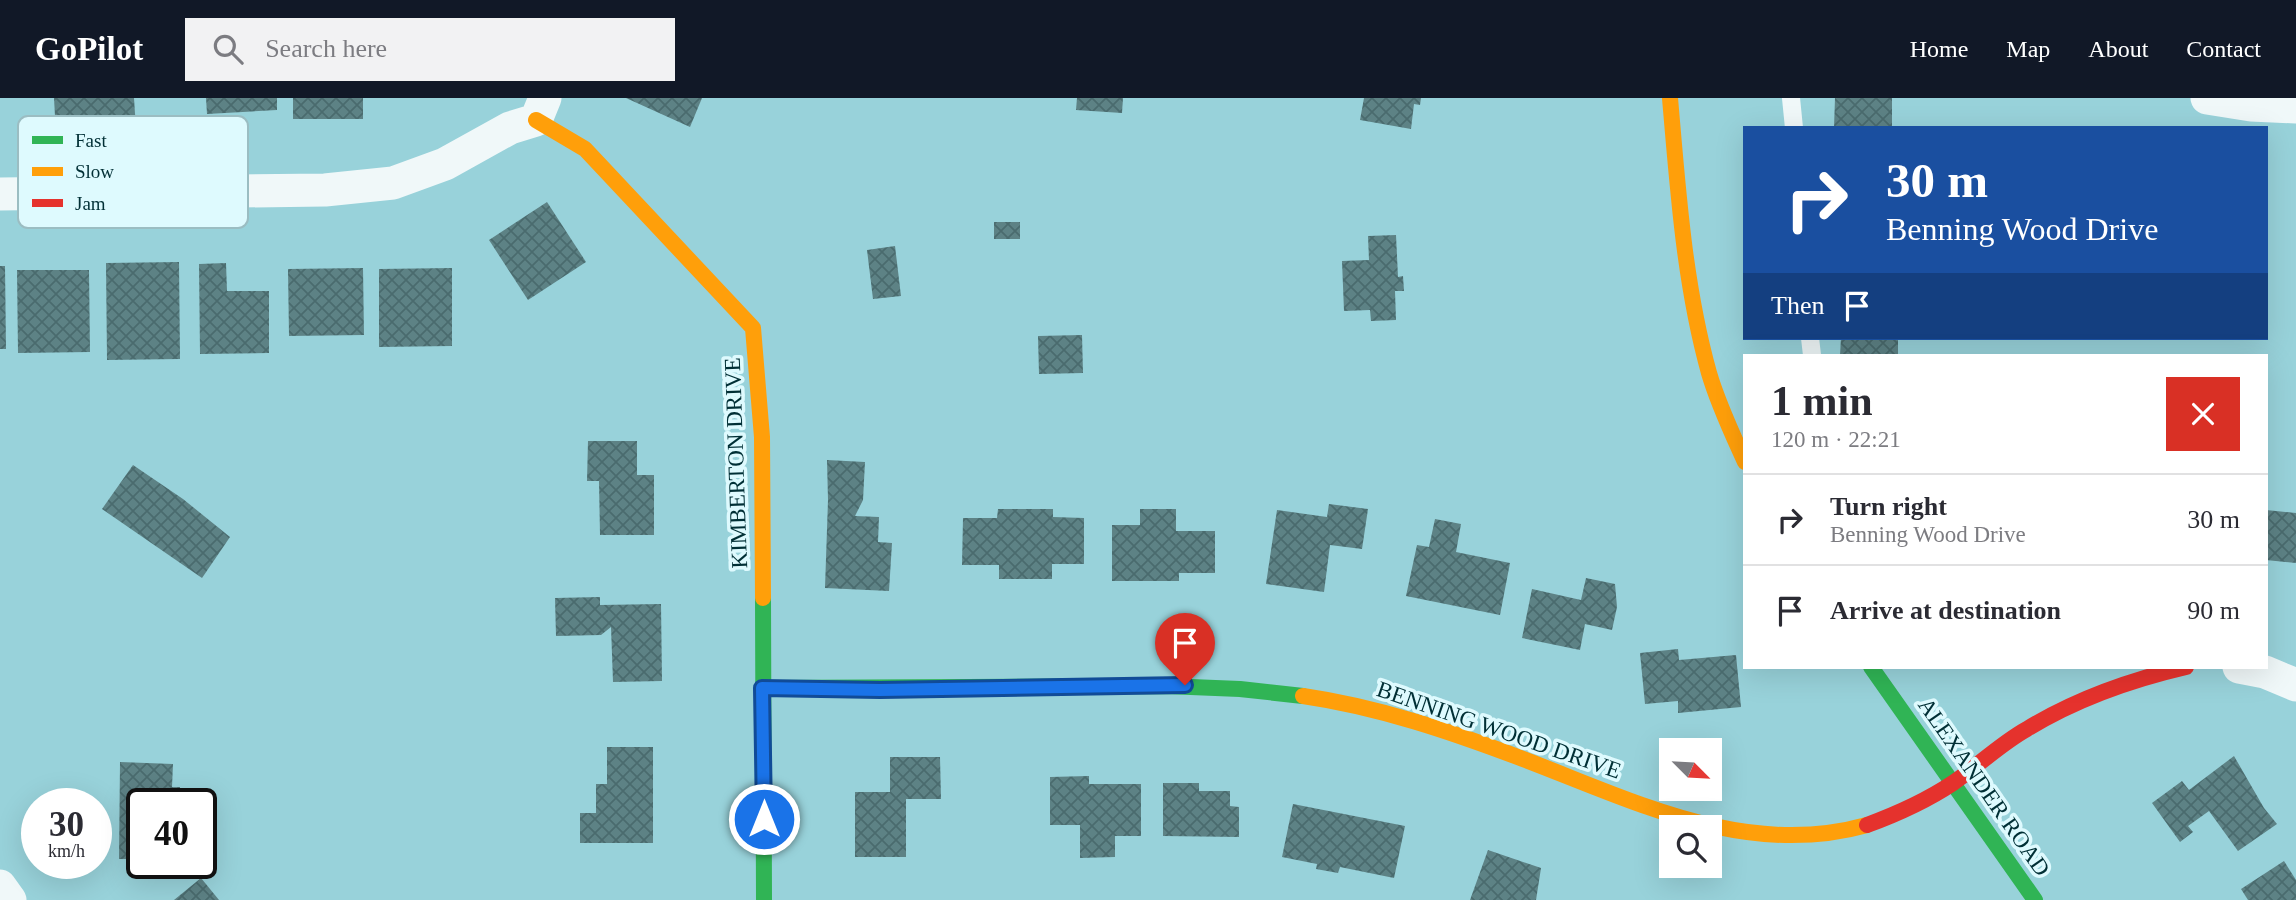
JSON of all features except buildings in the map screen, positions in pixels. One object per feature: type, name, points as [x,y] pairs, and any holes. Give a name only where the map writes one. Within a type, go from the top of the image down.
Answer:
[{"type":"street","points":[[1670,98],[1681,223],[1693,308],[1710,379],[1743,457]]},
{"type":"street","points":[[2207,98],[2251,105],[2296,107]]},
{"type":"street","points":[[248,191],[325,190],[393,183],[445,164],[541,109]]},
{"type":"street","name":"KIMBERTON DRIVE","points":[[541,109],[585,149],[753,328],[762,437],[764,900]]},
{"type":"street","points":[[0,194],[18,194]]},
{"type":"street","name":"ALEXANDER ROAD","points":[[1872,669],[2035,900]]},
{"type":"street","name":"BENNING WOOD DRIVE","points":[[762,688],[880,690],[1185,685],[1279,692],[1352,705],[1440,729],[1712,828],[1761,836],[1811,836],[1865,825],[1911,808],[1953,782],[2024,730],[2085,698],[2150,674],[2176,669]]},
{"type":"street","points":[[2249,669],[2265,672],[2296,685]]},
{"type":"street","points":[[0,886],[10,900]]},
{"type":"lane","points":[[1791,98],[1794,126]]},
{"type":"traffic: fast","points":[[763,598],[764,900]]},
{"type":"traffic: fast","points":[[1872,669],[2035,900]]},
{"type":"traffic: fast","points":[[762,688],[1166,686],[1240,689],[1303,696]]},
{"type":"traffic: slow","points":[[1670,98],[1683,236],[1693,305],[1709,373],[1743,458]]},
{"type":"traffic: slow","points":[[536,120],[585,149],[753,328],[762,437],[763,598]]},
{"type":"traffic: slow","points":[[1303,696],[1359,707],[1442,730],[1649,807],[1734,830],[1778,835],[1822,834],[1867,825]]},
{"type":"traffic: jam","points":[[1867,825],[1943,790],[2017,735],[2065,708],[2124,684],[2178,669]]},
{"type":"route","points":[[764,819],[762,688],[880,690],[1185,685]]}]
